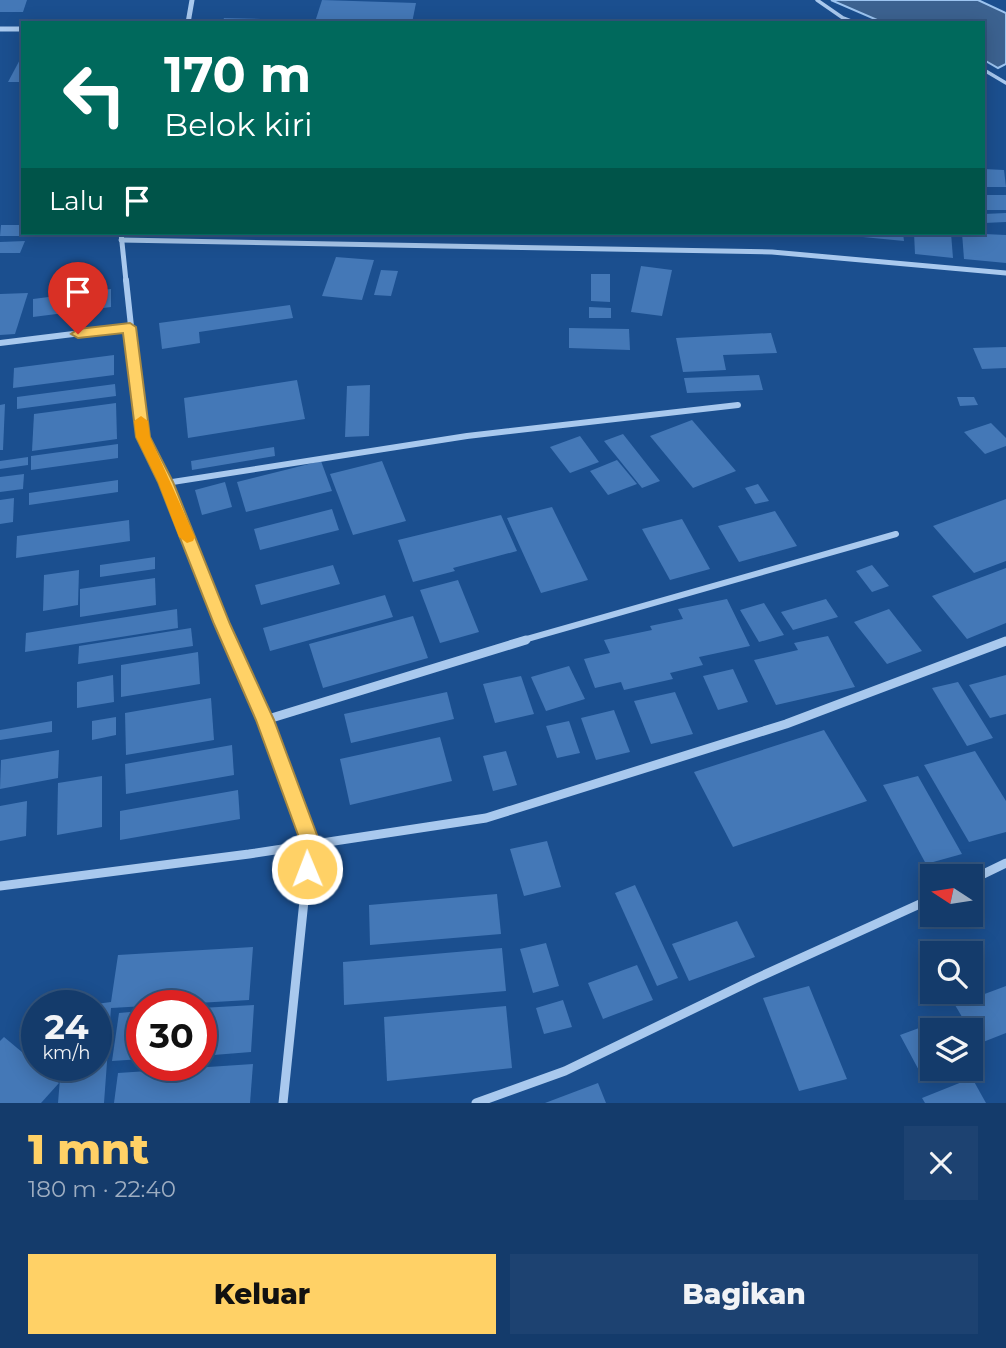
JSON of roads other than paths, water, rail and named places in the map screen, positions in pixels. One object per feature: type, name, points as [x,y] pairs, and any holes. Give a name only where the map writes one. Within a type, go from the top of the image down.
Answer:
[{"type":"street","points":[[188,21],[192,0]]},
{"type":"street","points":[[0,29],[21,29]]},
{"type":"street","points":[[283,1103],[310,843],[265,720],[222,624],[166,482],[143,437],[121,236],[772,252],[1006,274]]},
{"type":"street","points":[[0,343],[130,327]]},
{"type":"street","points":[[166,482],[467,436],[738,405]]},
{"type":"street","points":[[265,720],[437,665],[896,534]]},
{"type":"street","points":[[0,886],[249,854],[486,818],[786,724],[1006,641]]},
{"type":"street","points":[[984,874],[1006,863]]},
{"type":"street","points":[[476,1103],[565,1071],[755,979],[920,904]]},
{"type":"lane","points":[[817,0],[851,21]]},
{"type":"lane","points":[[985,71],[1006,83]]},
{"type":"water","points":[[831,0],[978,0],[1006,13],[1006,64],[998,68],[985,61],[985,21],[879,21]]}]
